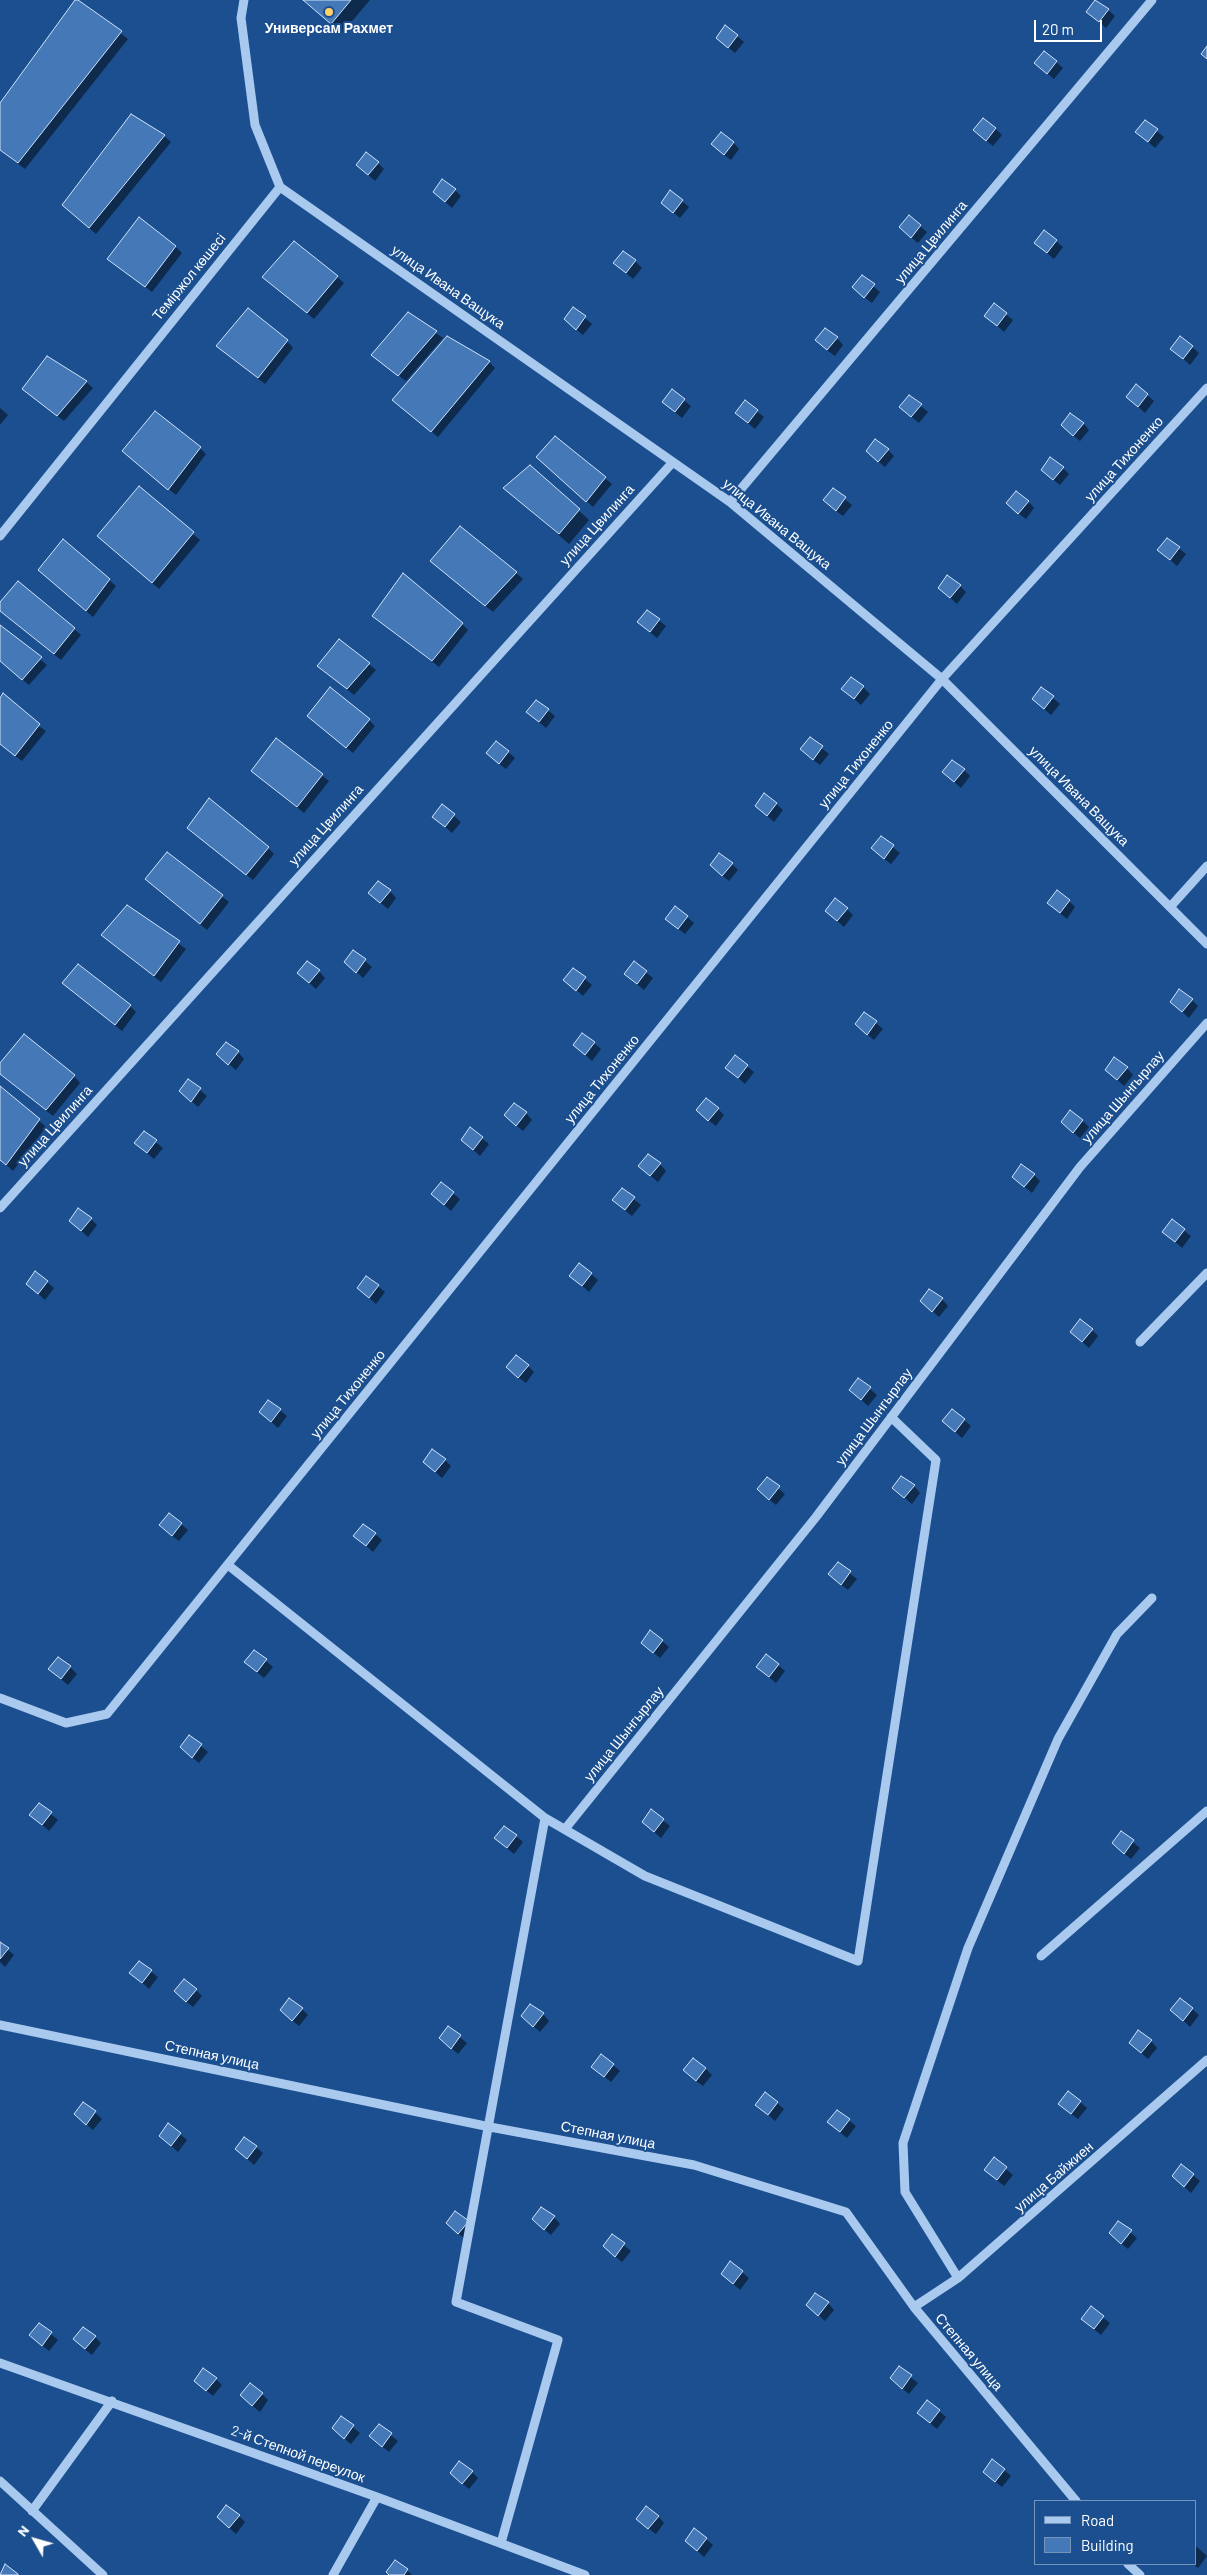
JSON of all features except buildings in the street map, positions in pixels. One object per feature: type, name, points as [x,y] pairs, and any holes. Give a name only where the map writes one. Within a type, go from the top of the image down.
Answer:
[{"type":"street","points":[[244,0],[241,18],[255,125],[280,187]]},
{"type":"street","name":"улица Цвилинга","points":[[730,502],[1152,0]]},
{"type":"street","name":"улица Ивана Ващука","points":[[280,187],[730,502],[942,679],[1207,944]]},
{"type":"street","name":"Теміржол көшесі","points":[[0,536],[280,187]]},
{"type":"street","name":"улица Тихоненко","points":[[0,1698],[66,1723],[107,1714],[942,679],[1207,388]]},
{"type":"street","name":"улица Цвилинга","points":[[0,1208],[673,462]]},
{"type":"street","points":[[1171,906],[1207,866]]},
{"type":"street","name":"улица Шынгырлау","points":[[565,1829],[816,1517],[1080,1167],[1207,1022]]},
{"type":"street","points":[[1140,1342],[1207,1273]]},
{"type":"street","points":[[228,1565],[545,1818],[645,1876],[858,1961],[936,1460],[891,1417]]},
{"type":"street","points":[[958,2278],[905,2192],[903,2143],[968,1948],[1058,1739],[1117,1634],[1152,1598]]},
{"type":"street","points":[[1041,1956],[1207,1811]]},
{"type":"street","points":[[501,2542],[558,2340],[456,2302],[490,2127],[545,1818]]},
{"type":"street","name":"Степная улица","points":[[0,2025],[490,2127],[694,2165],[846,2212],[914,2307],[1075,2500]]},
{"type":"street","name":"улица Байжиен","points":[[914,2307],[958,2278],[1207,2060]]},
{"type":"street","name":"2-й Степной переулок","points":[[0,2363],[112,2401],[377,2497],[585,2575]]},
{"type":"street","points":[[32,2511],[112,2401]]},
{"type":"street","points":[[0,2481],[103,2575]]},
{"type":"street","points":[[333,2575],[377,2497]]},
{"type":"street","points":[[1129,2565],[1140,2575]]},
{"type":"place","name":"Универсам Рахмет","points":[[329,12]]}]
